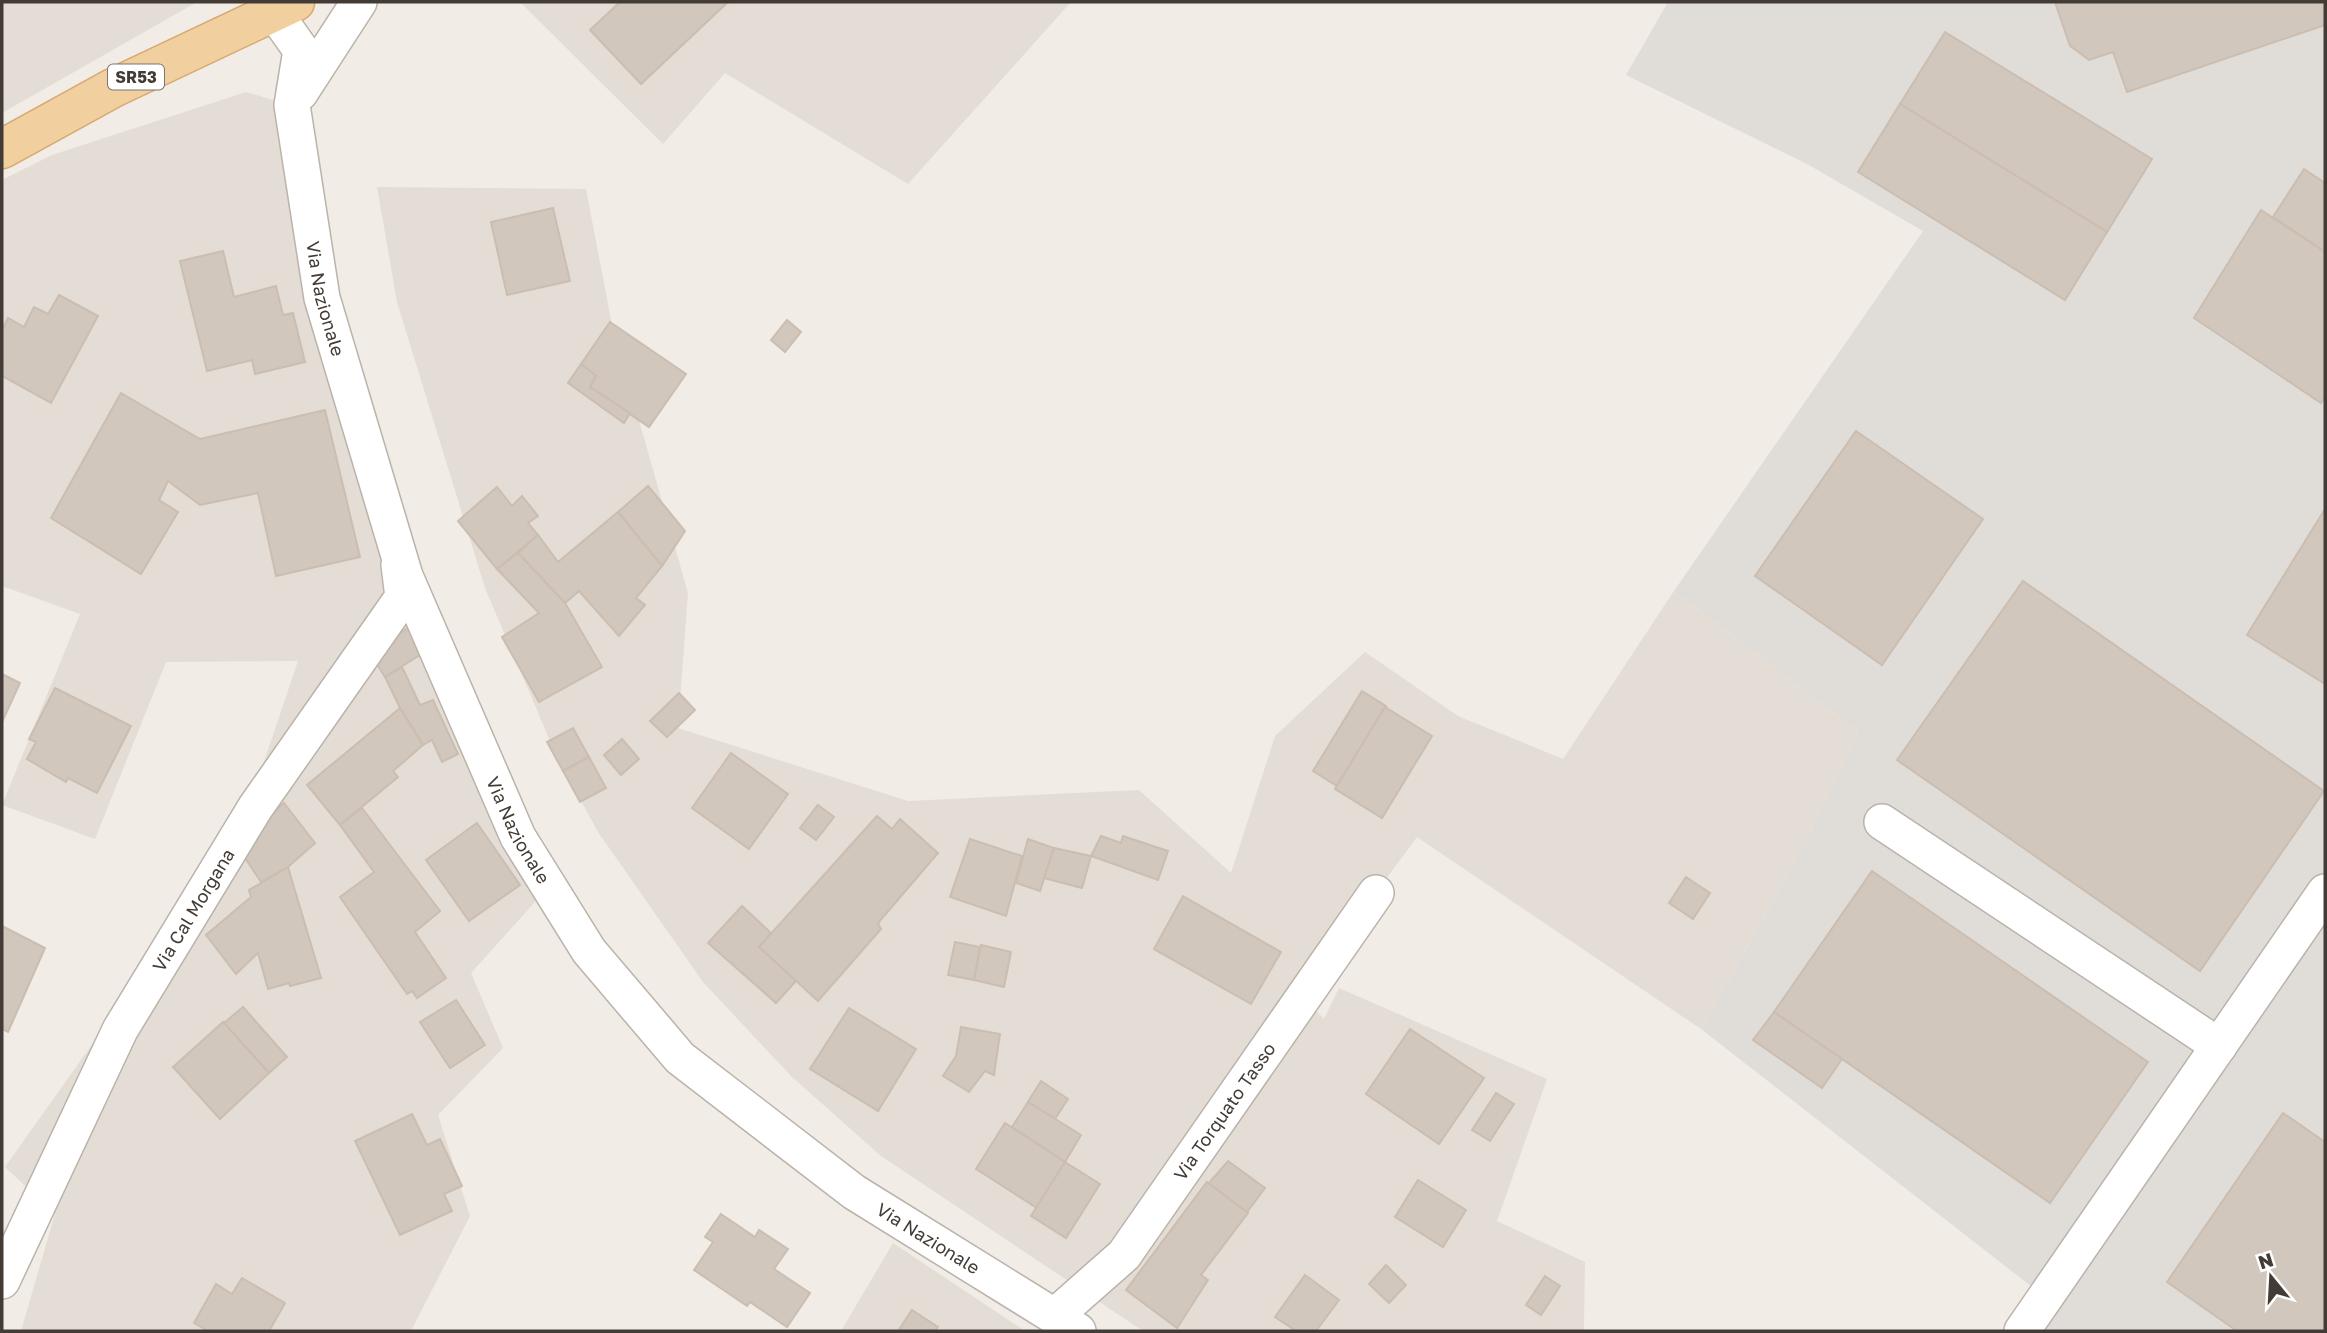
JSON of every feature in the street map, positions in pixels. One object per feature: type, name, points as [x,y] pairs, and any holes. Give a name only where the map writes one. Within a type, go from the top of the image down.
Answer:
[{"type":"main road","name":"SR53","points":[[2,149],[113,88],[285,7]]},
{"type":"street","points":[[292,105],[359,2]]},
{"type":"street","name":"Via Nazionale","points":[[285,7],[301,50],[292,105],[322,298],[398,555],[518,837],[589,951],[680,1058],[853,1192],[1067,1323]]},
{"type":"street","name":"Via Cal Morgana","points":[[2,1282],[120,1030],[255,808],[403,597],[398,555]]},
{"type":"street","points":[[1882,822],[2219,1046]]},
{"type":"street","points":[[2022,1331],[2325,892]]},
{"type":"street","name":"Via Torquato Tasso","points":[[1067,1323],[1124,1255],[1376,893]]},
{"type":"shaded area","points":[[2,2],[197,2],[2,113]]},
{"type":"shaded area","points":[[520,2],[1071,2],[908,184],[725,73],[663,144]]},
{"type":"shaded area","points":[[1668,2],[2325,2],[2325,1331],[2022,1331],[2041,1294],[1701,1029],[1805,843],[1858,732],[1674,591],[1923,231],[1807,164],[1626,75]]},
{"type":"shaded area","points":[[246,92],[273,100],[333,317],[423,610],[553,882],[471,973],[503,1048],[438,1115],[470,1216],[411,1331],[21,1331],[55,1214],[5,1167],[93,1043],[226,874],[298,661],[166,662],[95,839],[2,805],[80,614],[2,586],[2,180],[52,155]]},
{"type":"shaded area","points":[[377,187],[586,189],[612,325],[688,593],[678,728],[908,801],[1139,790],[1231,873],[1275,736],[1365,652],[1458,716],[1563,759],[1674,591],[1858,732],[1805,843],[1701,1029],[1417,837],[1301,994],[1324,1019],[1339,988],[1547,1079],[1497,1221],[1585,1262],[1584,1331],[1143,1331],[881,1156],[791,1076],[703,982],[598,832],[556,755],[485,588],[397,302]]},
{"type":"shaded area","points":[[893,1243],[1025,1331],[841,1331]]},
{"type":"building","points":[[620,2],[728,2],[641,84],[590,30]]},
{"type":"building","points":[[2055,2],[2325,2],[2325,25],[2127,92],[2113,52],[2089,60],[2070,46]]},
{"type":"building","points":[[1945,32],[2152,159],[2107,232],[1900,104]]},
{"type":"building","points":[[1900,104],[2107,232],[2065,300],[1858,172]]},
{"type":"building","points":[[2304,169],[2325,183],[2325,252],[2273,217]]},
{"type":"building","points":[[553,208],[570,281],[507,295],[491,222]]},
{"type":"building","points":[[2261,210],[2325,252],[2325,396],[2321,403],[2194,318]]},
{"type":"building","points":[[223,251],[234,297],[276,286],[283,315],[293,313],[305,362],[255,374],[252,360],[207,371],[180,261]]},
{"type":"building","points":[[59,295],[98,316],[51,403],[2,376],[2,330],[8,318],[24,327],[34,307],[48,314]]},
{"type":"building","points":[[787,320],[801,332],[785,352],[771,340]]},
{"type":"building","points":[[610,322],[686,374],[649,427],[590,387],[596,376],[581,364]]},
{"type":"building","points":[[581,364],[596,376],[590,387],[630,413],[624,423],[568,383]]},
{"type":"building","points":[[121,393],[200,439],[325,410],[360,557],[276,576],[258,493],[200,505],[168,481],[159,500],[178,512],[141,574],[51,518]]},
{"type":"building","points":[[1856,431],[1983,519],[1882,665],[1755,576]]},
{"type":"building","points":[[648,486],[685,531],[662,566],[618,512]]},
{"type":"building","points":[[497,487],[512,506],[522,496],[538,516],[528,523],[538,535],[497,569],[458,521]]},
{"type":"building","points":[[2325,509],[2325,684],[2247,635]]},
{"type":"building","points":[[618,512],[662,566],[636,598],[645,605],[619,636],[579,591],[565,603],[518,553],[538,535],[558,562]]},
{"type":"building","points":[[518,553],[565,603],[602,667],[539,702],[502,637],[539,613],[497,569]]},
{"type":"building","points":[[2023,581],[2324,791],[2200,971],[1897,760]]},
{"type":"building","points":[[413,625],[428,650],[385,677],[369,652]]},
{"type":"building","points":[[402,667],[420,705],[433,700],[458,754],[442,762],[432,740],[423,745],[385,677]]},
{"type":"building","points":[[2,674],[20,683],[2,722]]},
{"type":"building","points":[[55,688],[131,726],[97,793],[68,778],[66,782],[27,759],[36,742],[29,739]]},
{"type":"building","points":[[1362,691],[1386,706],[1337,786],[1313,771]]},
{"type":"building","points":[[679,693],[695,710],[667,737],[650,721]]},
{"type":"building","points":[[1385,707],[1432,736],[1382,818],[1335,789]]},
{"type":"building","points":[[400,708],[423,745],[393,771],[398,777],[340,825],[307,785]]},
{"type":"building","points":[[573,728],[589,757],[563,771],[547,742]]},
{"type":"building","points":[[622,739],[639,759],[621,775],[604,755]]},
{"type":"building","points":[[731,753],[788,794],[749,849],[692,808]]},
{"type":"building","points":[[589,757],[606,788],[580,802],[563,771]]},
{"type":"building","points":[[284,803],[315,843],[288,867],[261,882],[237,846]]},
{"type":"building","points":[[818,805],[834,817],[816,840],[800,828]]},
{"type":"building","points":[[362,808],[440,911],[415,932],[446,978],[417,998],[412,991],[407,994],[340,897],[374,872],[340,825]]},
{"type":"building","points":[[877,816],[892,829],[900,819],[938,853],[878,923],[881,929],[818,1001],[759,947]]},
{"type":"building","points":[[477,823],[520,885],[469,921],[426,860]]},
{"type":"building","points":[[1101,836],[1121,843],[1123,836],[1168,851],[1158,880],[1091,856]]},
{"type":"building","points":[[970,839],[1022,856],[1006,916],[950,897]]},
{"type":"building","points":[[1028,839],[1054,848],[1040,891],[1016,883]]},
{"type":"building","points":[[1054,848],[1091,856],[1082,888],[1044,878]]},
{"type":"building","points":[[288,867],[321,978],[268,989],[258,953],[236,974],[206,935],[251,897],[249,890]]},
{"type":"building","points":[[1872,871],[2148,1062],[2050,1203],[1774,1012]]},
{"type":"building","points":[[1686,877],[1710,893],[1693,919],[1669,903]]},
{"type":"building","points":[[1183,896],[1281,952],[1251,1004],[1154,949]]},
{"type":"building","points":[[742,906],[771,933],[759,947],[796,981],[776,1003],[708,943]]},
{"type":"building","points":[[2,926],[45,948],[8,1032],[2,1029]]},
{"type":"building","points":[[955,942],[980,947],[974,980],[948,975]]},
{"type":"building","points":[[981,945],[1011,952],[1004,987],[974,980]]},
{"type":"building","points":[[456,1000],[485,1045],[450,1068],[420,1022]]},
{"type":"building","points":[[243,1007],[287,1057],[269,1073],[224,1023]]},
{"type":"building","points":[[849,1008],[916,1049],[878,1111],[810,1069]]},
{"type":"building","points":[[1774,1012],[1842,1059],[1822,1088],[1753,1040]]},
{"type":"building","points":[[223,1022],[269,1073],[220,1119],[173,1067]]},
{"type":"building","points":[[961,1027],[1000,1034],[994,1075],[985,1071],[969,1092],[943,1076],[956,1056]]},
{"type":"building","points":[[1410,1029],[1484,1078],[1439,1144],[1366,1094]]},
{"type":"building","points":[[1041,1081],[1068,1099],[1055,1119],[1028,1102]]},
{"type":"building","points":[[1496,1093],[1514,1104],[1490,1141],[1472,1130]]},
{"type":"building","points":[[1028,1102],[1081,1135],[1065,1162],[1012,1127]]},
{"type":"building","points":[[2283,1113],[2325,1142],[2325,1331],[2237,1331],[2167,1282]]},
{"type":"building","points":[[412,1114],[427,1145],[440,1139],[462,1186],[444,1194],[452,1211],[400,1235],[355,1141]]},
{"type":"building","points":[[1005,1123],[1065,1162],[1037,1208],[976,1169]]},
{"type":"building","points":[[1228,1161],[1265,1188],[1247,1212],[1208,1184]]},
{"type":"building","points":[[1065,1162],[1100,1184],[1066,1238],[1031,1216]]},
{"type":"building","points":[[1418,1180],[1466,1210],[1443,1247],[1395,1217]]},
{"type":"building","points":[[1207,1182],[1248,1213],[1201,1275],[1208,1280],[1177,1328],[1126,1290]]},
{"type":"building","points":[[721,1214],[755,1237],[759,1230],[788,1249],[774,1269],[810,1293],[787,1327],[750,1302],[747,1306],[694,1270],[713,1242],[705,1237]]},
{"type":"building","points":[[1386,1265],[1406,1285],[1389,1303],[1369,1284]]},
{"type":"building","points":[[1305,1275],[1339,1300],[1316,1331],[1296,1331],[1275,1317]]},
{"type":"building","points":[[1545,1276],[1560,1286],[1541,1315],[1526,1305]]},
{"type":"building","points":[[242,1278],[285,1303],[269,1331],[208,1331],[194,1323],[216,1284],[232,1294]]},
{"type":"building","points":[[912,1310],[938,1327],[935,1331],[898,1331]]}]
